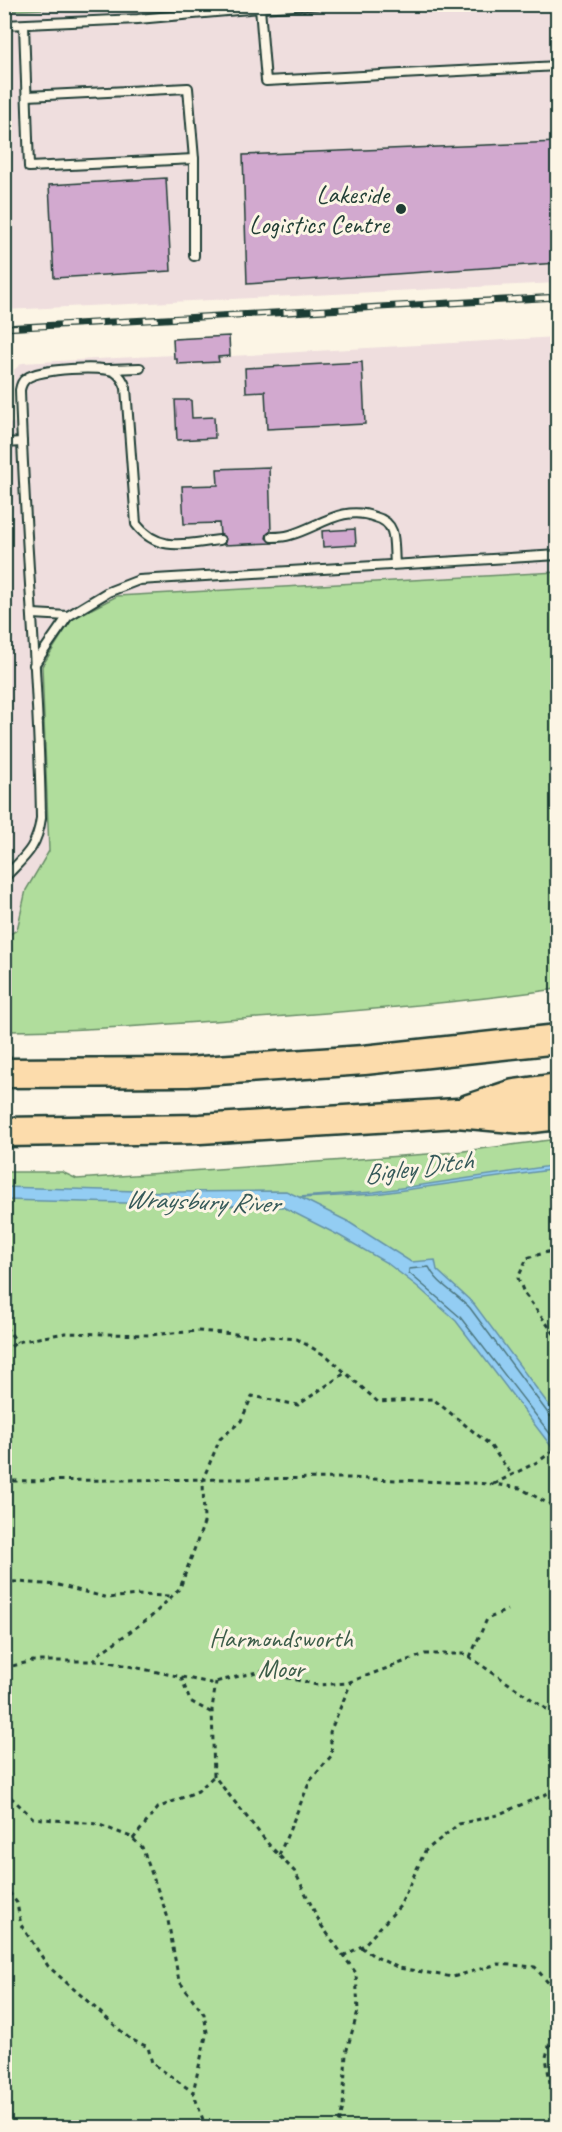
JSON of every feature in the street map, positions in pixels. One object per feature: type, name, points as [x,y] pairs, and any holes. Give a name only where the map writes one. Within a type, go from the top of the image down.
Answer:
[{"type":"highway","points":[[4,1073],[187,1072],[364,1060],[558,1040]]},
{"type":"highway","points":[[457,1113],[514,1094],[558,1088]]},
{"type":"highway","points":[[4,1132],[200,1129],[457,1113],[524,1119],[558,1115]]},
{"type":"lane","points":[[4,26],[138,20],[326,4]]},
{"type":"lane","points":[[260,8],[266,81],[558,66]]},
{"type":"lane","points":[[24,25],[29,167],[194,159]]},
{"type":"lane","points":[[27,96],[188,88],[194,159],[194,256]]},
{"type":"lane","points":[[4,879],[33,848],[40,826],[33,614],[20,390],[22,383],[28,377],[64,370],[140,368]]},
{"type":"lane","points":[[108,369],[119,376],[126,388],[136,524],[149,538],[163,544],[220,540]]},
{"type":"lane","points":[[4,443],[22,442]]},
{"type":"lane","points":[[272,537],[288,536],[320,521],[342,514],[368,514],[389,526],[393,536],[395,564]]},
{"type":"lane","points":[[34,665],[68,616],[108,592],[139,580],[558,555]]},
{"type":"lane","points":[[33,614],[68,616]]},
{"type":"path","points":[[558,1249],[527,1258],[518,1278],[524,1293],[558,1339]]},
{"type":"path","points":[[4,1330],[8,1330],[17,1342]]},
{"type":"path","points":[[4,1352],[17,1342],[65,1333],[149,1335],[198,1331],[297,1339],[328,1357],[378,1402],[433,1399],[490,1445],[512,1474]]},
{"type":"path","points":[[93,1661],[100,1653],[152,1616],[180,1587],[204,1523],[203,1479],[220,1439],[241,1421],[252,1396],[298,1405],[346,1373]]},
{"type":"path","points":[[494,1484],[539,1461],[558,1447]]},
{"type":"path","points":[[4,1481],[348,1478],[494,1484],[520,1488],[558,1509]]},
{"type":"path","points":[[4,1581],[58,1585],[108,1598],[136,1595],[172,1596]]},
{"type":"path","points":[[470,1657],[487,1619],[507,1610]]},
{"type":"path","points":[[4,1668],[33,1661],[104,1661],[210,1683],[261,1671],[316,1685],[352,1680],[425,1654],[465,1654],[558,1718]]},
{"type":"path","points":[[181,1677],[190,1701],[212,1713]]},
{"type":"path","points":[[279,1855],[310,1781],[332,1755],[330,1732],[352,1680]]},
{"type":"path","points":[[216,1682],[212,1713],[214,1776],[295,1872],[321,1925],[356,1973],[358,2012],[346,2053],[343,2107],[338,2127]]},
{"type":"path","points":[[133,1839],[158,1809],[198,1791],[214,1776]]},
{"type":"path","points":[[344,1956],[361,1947],[400,1906],[425,1851],[459,1824],[497,1815],[558,1789]]},
{"type":"path","points":[[4,1791],[33,1818],[97,1824],[133,1839],[142,1847],[167,1916],[179,1982],[204,2014],[207,2032],[193,2092],[206,2127]]},
{"type":"path","points":[[4,1885],[17,1903],[21,1924],[48,1966],[130,2039],[148,2047],[152,2063],[193,2092]]},
{"type":"path","points":[[361,1947],[399,1968],[453,1977],[498,1964],[535,1967],[555,1991]]},
{"type":"path","points":[[557,2127],[546,2057],[558,2013],[555,1991],[558,1982]]},
{"type":"shaded area","points":[[157,4],[557,5],[557,283],[5,310],[5,12]]},
{"type":"shaded area","points":[[229,336],[231,356],[557,337],[557,572],[118,596],[42,666],[49,851],[26,890],[17,930],[5,937],[4,424],[15,423],[14,370],[22,363],[173,355],[173,339]]},
{"type":"green space","points":[[5,4],[119,4],[120,5],[5,11]]},
{"type":"green space","points":[[557,572],[557,989],[434,1004],[310,1014],[116,1027],[5,1031],[5,937],[17,930],[26,890],[49,851],[42,666],[72,619],[117,596]]},
{"type":"green space","name":"Harmondsworth Moor","points":[[557,1139],[557,2127],[5,2127],[4,1172],[62,1172],[77,1179],[456,1152]]},
{"type":"water","name":"Wraysbury River","points":[[557,1165],[557,1169],[375,1194],[301,1198],[347,1221],[411,1262],[435,1260],[437,1270],[474,1304],[557,1416],[557,1454],[456,1321],[387,1263],[283,1207],[5,1200],[5,1187],[169,1192],[286,1191],[299,1197],[374,1192]]},
{"type":"building","name":"Lakeside Logistics Centre","points":[[558,142],[558,263],[247,284],[243,155]]},
{"type":"building","points":[[166,178],[171,271],[54,278],[49,185]]},
{"type":"building","points":[[229,336],[230,356],[218,357],[219,362],[177,364],[177,359],[174,359],[173,339]]},
{"type":"building","points":[[362,362],[365,424],[267,429],[265,391],[246,392],[245,368]]},
{"type":"building","points":[[175,400],[191,400],[192,418],[214,417],[215,438],[177,440]]},
{"type":"building","points":[[269,467],[271,531],[266,538],[272,543],[224,545],[226,539],[220,534],[219,523],[184,524],[182,486],[218,485],[217,469]]},
{"type":"building","points":[[355,529],[356,545],[323,547],[322,531]]},
{"type":"railway","points":[[4,328],[558,297]]},
{"type":"place","name":"Lakeside Logistics Centre","points":[[401,209]]},
{"type":"water label","name":"Bigley Ditch","points":[[418,1167]]}]
